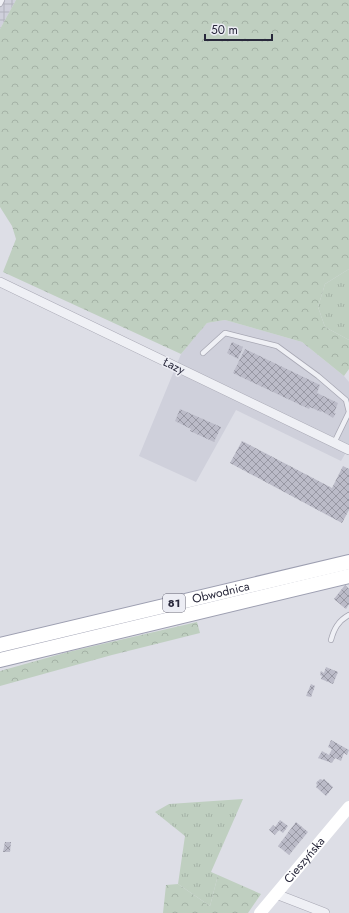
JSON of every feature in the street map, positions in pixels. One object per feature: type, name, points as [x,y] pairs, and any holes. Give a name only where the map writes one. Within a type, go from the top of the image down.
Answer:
[{"type":"main road","name":"Obwodnica","points":[[0,646],[349,562]]},
{"type":"main road","name":"Obwodnica","points":[[0,660],[349,576]]},
{"type":"street","name":"Łazy","points":[[0,282],[349,450]]},
{"type":"street","name":"Cieszyńska","points":[[260,913],[349,807]]},
{"type":"street","points":[[276,894],[325,913]]},
{"type":"lane","points":[[0,4],[2,0]]},
{"type":"lane","points":[[203,353],[226,333],[276,346],[318,376],[346,400],[349,412],[334,443]]},
{"type":"lane","points":[[331,640],[334,628],[342,619],[349,616]]},
{"type":"shaded area","points":[[0,0],[16,0],[0,29]]},
{"type":"shaded area","points":[[225,320],[302,342],[344,376],[349,382],[349,447],[341,461],[236,410],[196,482],[139,456],[181,354],[207,323]]},
{"type":"green space","points":[[16,0],[349,0],[349,269],[325,284],[318,307],[325,327],[349,340],[349,369],[344,376],[302,342],[225,320],[207,323],[181,354],[3,272],[16,239],[12,226],[0,207],[0,29]]},
{"type":"green space","points":[[349,269],[349,340],[325,327],[318,307],[325,284]]},
{"type":"green space","points":[[197,622],[200,633],[112,655],[0,686],[0,671],[68,652]]},
{"type":"green space","points":[[243,799],[211,872],[218,875],[210,906],[178,884],[185,836],[155,812],[169,804]]},
{"type":"green space","points":[[218,875],[261,894],[248,913],[163,913],[166,885],[178,884],[210,906]]},
{"type":"building","points":[[232,342],[243,347],[238,359],[227,353]]},
{"type":"building","points":[[245,349],[320,385],[317,393],[338,403],[334,413],[336,413],[333,418],[322,411],[321,412],[310,407],[309,409],[233,373]]},
{"type":"building","points":[[180,409],[221,427],[214,442],[190,431],[191,429],[175,421]]},
{"type":"building","points":[[242,441],[332,488],[343,466],[349,469],[349,510],[342,523],[230,463]]},
{"type":"building","points":[[345,585],[349,589],[349,604],[346,609],[334,599]]},
{"type":"building","points":[[326,667],[338,672],[333,684],[321,679],[321,671],[324,673]]},
{"type":"building","points":[[311,684],[315,686],[311,697],[306,696]]},
{"type":"building","points":[[331,740],[349,750],[347,755],[344,753],[341,761],[335,758],[332,763],[318,758],[322,751],[329,755],[332,749],[328,747]]},
{"type":"building","points":[[320,779],[324,779],[333,787],[326,796],[316,787],[316,783]]},
{"type":"building","points":[[280,820],[288,826],[283,833],[279,830],[275,835],[269,830],[273,825],[275,827]]},
{"type":"building","points":[[296,822],[308,832],[289,855],[278,846]]},
{"type":"building","points":[[5,842],[11,842],[10,852],[3,852]]}]
